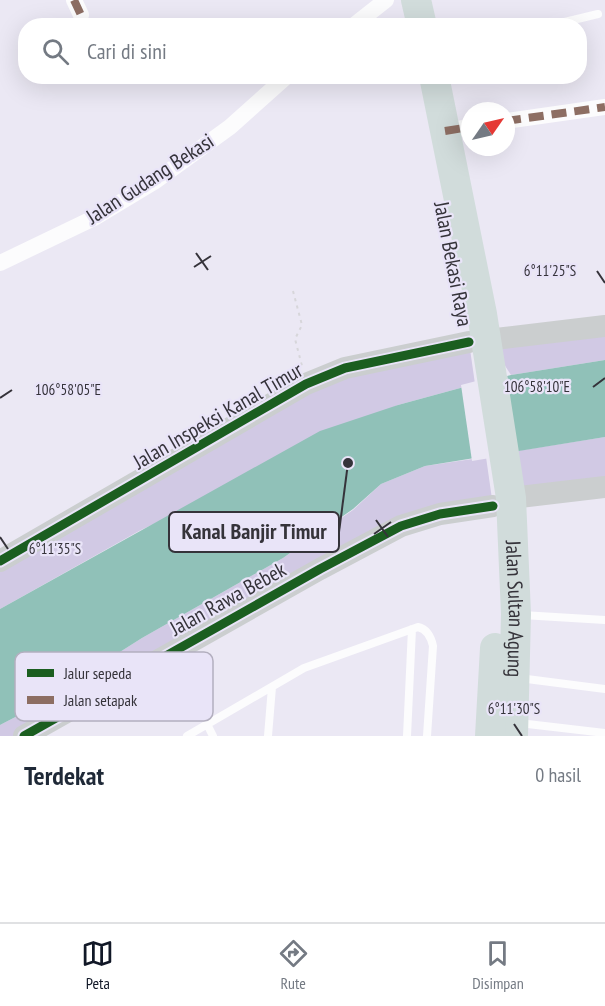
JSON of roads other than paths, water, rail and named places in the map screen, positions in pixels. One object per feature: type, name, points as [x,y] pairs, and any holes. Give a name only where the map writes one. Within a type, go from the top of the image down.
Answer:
[{"type":"highway","points":[[401,0],[404,18]]},
{"type":"highway","points":[[416,0],[420,18]]},
{"type":"highway","name":"Jalan Bekasi Raya","points":[[418,84],[479,346]]},
{"type":"highway","name":"Jalan Bekasi Raya","points":[[437,84],[457,129],[479,346],[501,494]]},
{"type":"highway","name":"Jalan Sultan Agung","points":[[501,494],[516,614],[515,677],[505,731]]},
{"type":"highway","name":"Jalan Sultan Agung","points":[[501,494],[495,677],[505,731]]},
{"type":"street","points":[[363,18],[386,0]]},
{"type":"street","name":"Jalan Gudang Bekasi","points":[[0,263],[96,216],[153,182],[230,127],[278,84]]},
{"type":"street","points":[[515,120],[605,107]]},
{"type":"street","name":"Jalan Inspeksi Kanal Timur","points":[[0,561],[306,384],[345,368],[605,326]]},
{"type":"street","name":"Jalan Rawa Bebek","points":[[177,652],[367,543],[401,526],[501,494],[605,487]]},
{"type":"street","name":"Jalan Rawa Bebek","points":[[35,733],[56,721]]},
{"type":"lane","points":[[581,18],[598,14]]},
{"type":"lane","points":[[516,614],[605,620]]},
{"type":"lane","points":[[407,736],[412,628]]},
{"type":"lane","points":[[213,721],[304,668],[412,628],[423,628],[429,635],[433,646],[427,736]]},
{"type":"lane","points":[[515,677],[605,689]]},
{"type":"lane","points":[[268,736],[272,687]]},
{"type":"lane","points":[[187,736],[212,721]]},
{"type":"lane","points":[[207,724],[213,736]]},
{"type":"lane","points":[[505,731],[605,733]]},
{"type":"place","name":"Kanal Banjir Timur","points":[[348,463]]}]
